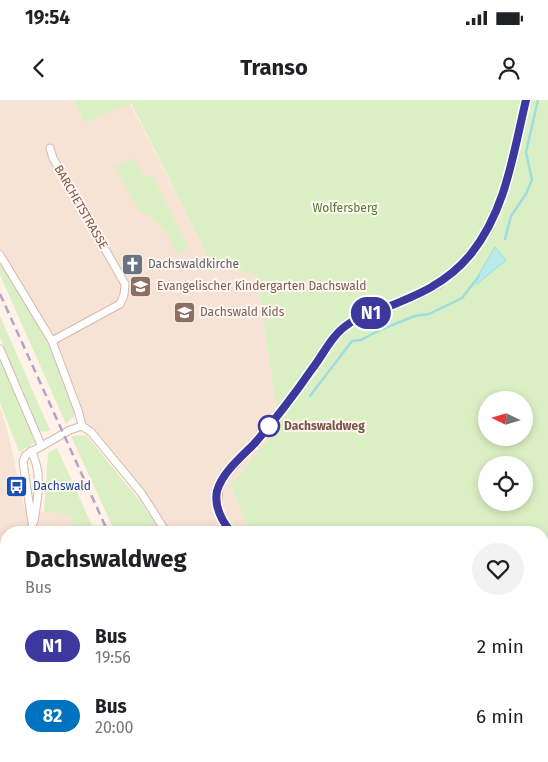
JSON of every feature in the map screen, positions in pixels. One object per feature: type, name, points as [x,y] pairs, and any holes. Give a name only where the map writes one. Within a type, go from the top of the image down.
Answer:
[{"type":"street","points":[[227,526],[217,505],[216,497],[220,482],[279,415],[339,331],[346,325],[438,285],[470,255],[489,229],[508,179],[526,100]]},
{"type":"street","name":"BARCHETSTRASSE","points":[[50,148],[53,158],[125,284],[124,295],[120,304],[52,341]]},
{"type":"street","points":[[0,255],[52,341],[82,426],[91,432],[142,494],[162,526]]},
{"type":"street","points":[[0,349],[41,445]]},
{"type":"street","points":[[32,526],[23,461],[26,454],[70,430],[82,426]]},
{"type":"street","points":[[32,451],[37,462],[39,490],[34,526]]},
{"type":"shaded area","points":[[0,100],[74,100],[84,123],[130,103],[212,265],[257,274],[279,427],[230,485],[247,526],[163,526],[142,494],[82,426],[52,341],[0,255]]},
{"type":"shaded area","points":[[0,407],[6,424],[25,510],[70,515],[73,526],[0,526]]},
{"type":"green space","name":"Wolfersberg","points":[[74,100],[548,100],[548,526],[247,526],[230,485],[279,427],[257,275],[212,265],[131,103],[84,123]]},
{"type":"green space","points":[[133,158],[145,177],[153,176],[189,248],[177,255],[164,229],[153,218],[139,211],[115,167]]},
{"type":"green space","points":[[0,257],[49,341],[75,415],[66,424],[0,275]]},
{"type":"green space","points":[[0,316],[50,430],[46,432],[39,431],[0,338]]},
{"type":"green space","points":[[0,353],[35,443],[19,452],[0,403]]},
{"type":"green space","points":[[86,435],[140,501],[157,526],[112,526],[71,436]]},
{"type":"green space","points":[[57,448],[92,526],[73,526],[70,515],[44,512],[48,453]]},
{"type":"water","points":[[495,247],[506,260],[477,284],[475,281]]},
{"type":"waterway","points":[[505,239],[511,216],[526,194],[532,180],[526,152],[538,100]]},
{"type":"waterway","points":[[310,396],[352,341],[361,340],[415,316],[429,314],[462,298],[479,276]]},
{"type":"railway","points":[[0,294],[105,526]]},
{"type":"bus line","name":"N1","points":[[227,526],[217,505],[216,497],[220,482],[279,415],[339,331],[357,318],[417,296],[438,285],[470,255],[489,229],[508,179],[526,100]]},
{"type":"place","name":"Dachswaldkirche","points":[[132,264]]},
{"type":"place","name":"Evangelischer Kindergarten Dachswald","points":[[141,286]]},
{"type":"place","name":"Dachswald Kids","points":[[184,312]]},
{"type":"place","name":"Dachswaldweg","points":[[269,426]]},
{"type":"place","name":"Dachswald","points":[[17,486]]}]
